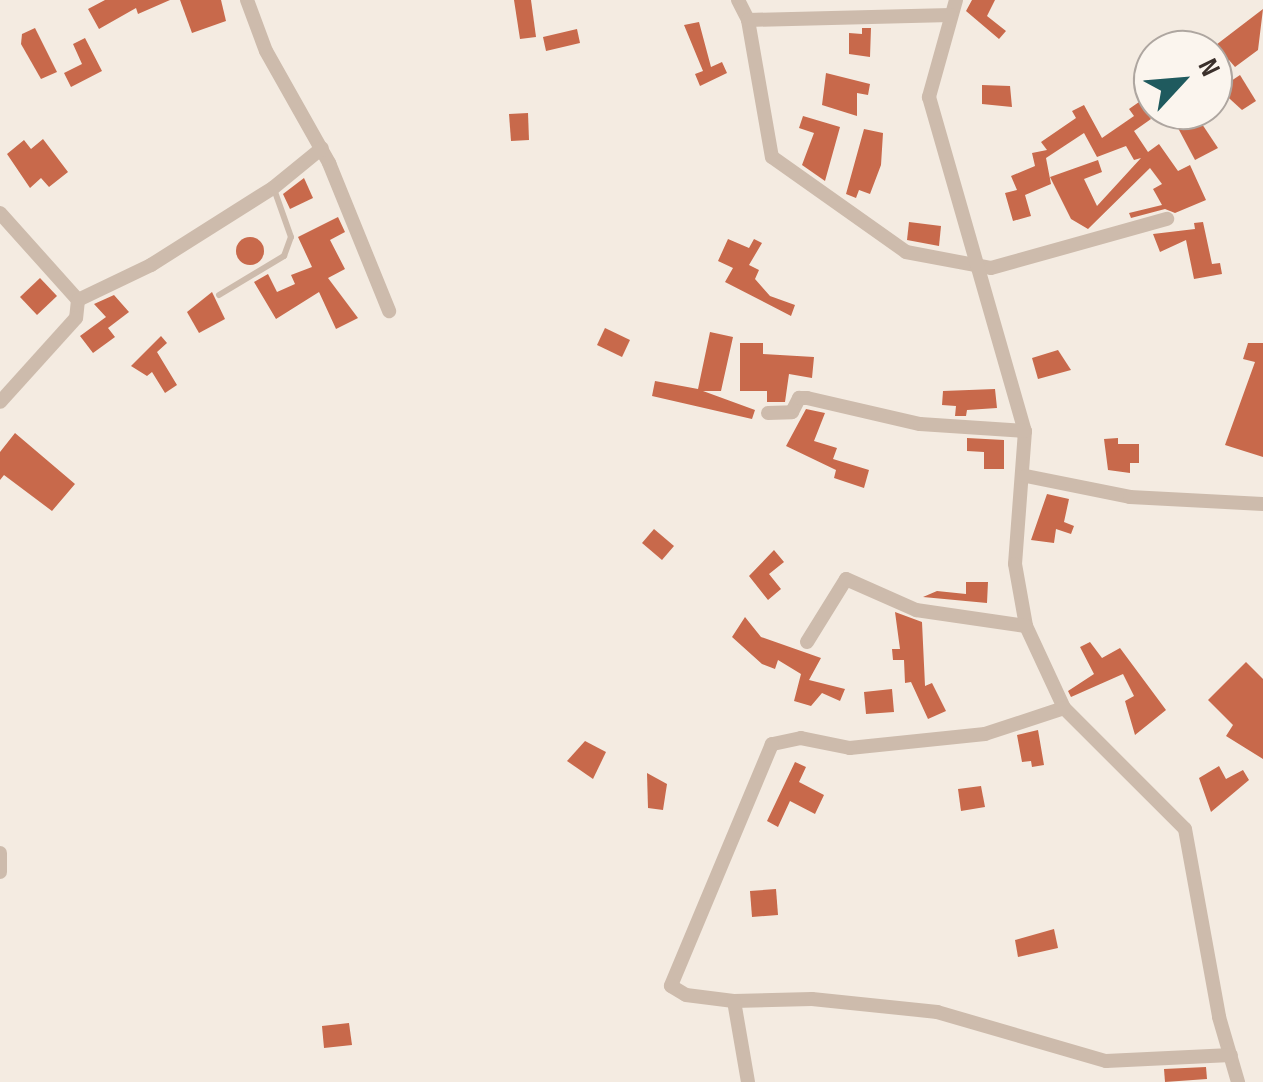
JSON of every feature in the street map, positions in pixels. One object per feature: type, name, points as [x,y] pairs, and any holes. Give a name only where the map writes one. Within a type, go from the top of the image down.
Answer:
[{"type":"street","points":[[247,0],[266,51],[322,148],[389,311]]},
{"type":"street","points":[[738,0],[748,20],[776,162],[906,252],[978,267],[1020,262],[1168,218]]},
{"type":"street","points":[[748,20],[954,8],[929,97],[1025,431],[1026,476],[1015,564],[1026,626],[1064,708],[1185,829],[1238,1082]]},
{"type":"street","points":[[78,300],[151,264],[274,188],[322,148]]},
{"type":"street","points":[[0,213],[78,300],[76,318],[0,402]]},
{"type":"street","points":[[768,413],[792,412],[807,398],[920,424],[1025,431]]},
{"type":"street","points":[[1026,476],[1130,498],[1263,504]]},
{"type":"street","points":[[807,642],[846,579],[916,610],[1026,626]]},
{"type":"street","points":[[1064,708],[985,734],[850,748],[801,738],[772,744],[673,970],[671,986],[686,995],[734,1001],[812,999],[937,1012],[1106,1061],[1232,1056]]},
{"type":"street","points":[[0,853],[0,872]]},
{"type":"street","points":[[734,1001],[748,1082]]},
{"type":"lane","points":[[219,295],[284,256],[291,238],[274,188]]},
{"type":"building","points":[[105,0],[170,0],[138,14],[136,8],[99,29],[88,9]]},
{"type":"building","points":[[180,0],[221,0],[226,21],[192,33]]},
{"type":"building","points":[[514,0],[531,0],[536,37],[520,39]]},
{"type":"building","points":[[972,0],[995,0],[987,16],[1006,31],[999,39],[966,11]]},
{"type":"building","points":[[1263,9],[1258,50],[1235,67],[1233,32]]},
{"type":"building","points":[[699,22],[711,67],[722,62],[727,73],[700,86],[695,74],[703,71],[684,25]]},
{"type":"building","points":[[35,28],[57,72],[41,79],[21,44],[22,34]]},
{"type":"building","points":[[862,28],[871,28],[870,57],[849,54],[849,33],[862,34]]},
{"type":"building","points":[[577,29],[580,43],[546,51],[543,37]]},
{"type":"building","points":[[85,38],[102,71],[71,87],[64,73],[82,64],[73,44]]},
{"type":"building","points":[[826,73],[870,84],[868,95],[857,93],[857,116],[822,105]]},
{"type":"building","points":[[1240,75],[1256,101],[1242,110],[1233,102],[1233,80]]},
{"type":"building","points":[[982,85],[1010,86],[1012,107],[982,104]]},
{"type":"building","points":[[1084,105],[1102,138],[1133,117],[1133,130],[1148,152],[1159,144],[1178,171],[1190,165],[1206,200],[1175,213],[1165,209],[1131,218],[1129,213],[1162,205],[1153,189],[1162,184],[1150,168],[1088,229],[1071,219],[1050,177],[1098,160],[1102,172],[1084,179],[1097,206],[1141,158],[1134,160],[1126,146],[1097,157],[1084,133],[1046,158],[1051,184],[1025,195],[1031,216],[1013,221],[1005,193],[1017,190],[1011,176],[1035,166],[1032,153],[1047,150],[1041,142],[1076,118],[1072,111]]},
{"type":"building","points":[[528,113],[529,140],[511,141],[509,114]]},
{"type":"building","points":[[803,116],[840,127],[825,181],[802,165],[814,133],[799,128]]},
{"type":"building","points":[[864,129],[883,133],[881,165],[870,194],[859,190],[856,198],[846,194]]},
{"type":"building","points":[[1179,130],[1206,130],[1218,148],[1195,160]]},
{"type":"building","points":[[43,139],[68,172],[49,187],[41,178],[30,188],[7,154],[24,140],[31,149]]},
{"type":"building","points":[[304,178],[313,198],[290,209],[283,194]]},
{"type":"building","points":[[338,217],[345,232],[330,240],[345,269],[328,278],[358,318],[336,329],[319,292],[276,319],[254,282],[268,274],[277,292],[295,284],[291,275],[312,267],[298,237]]},
{"type":"building","points":[[909,222],[941,226],[939,246],[907,240]]},
{"type":"building","points":[[1203,222],[1212,264],[1220,263],[1222,274],[1194,279],[1186,240],[1160,252],[1153,234],[1195,229],[1194,223]]},
{"type":"building","points":[[250,237],[260,241],[264,251],[260,261],[250,265],[240,261],[236,251],[240,241]]},
{"type":"building","points":[[728,239],[749,248],[754,239],[762,243],[749,265],[759,270],[755,279],[770,296],[795,305],[791,316],[725,282],[733,268],[718,261]]},
{"type":"building","points":[[40,278],[57,296],[37,315],[20,297]]},
{"type":"building","points":[[212,292],[225,319],[199,333],[187,312]]},
{"type":"building","points":[[114,295],[129,312],[108,328],[115,337],[93,353],[80,336],[106,317],[94,304]]},
{"type":"building","points":[[605,328],[630,340],[622,357],[597,345]]},
{"type":"building","points":[[710,332],[733,337],[721,391],[703,391],[755,410],[752,419],[652,396],[655,381],[698,389]]},
{"type":"building","points":[[161,336],[167,343],[157,352],[177,385],[165,393],[152,372],[147,376],[131,366]]},
{"type":"building","points":[[740,343],[763,343],[763,354],[814,357],[812,378],[789,374],[785,402],[767,402],[767,391],[740,391]]},
{"type":"building","points":[[1248,343],[1263,343],[1263,457],[1225,445],[1255,362],[1243,359]]},
{"type":"building","points":[[1058,350],[1071,370],[1038,379],[1032,358]]},
{"type":"building","points":[[995,389],[997,408],[967,410],[966,416],[955,416],[956,406],[942,405],[943,391]]},
{"type":"building","points":[[806,409],[825,413],[814,441],[837,448],[833,459],[869,470],[864,488],[834,478],[836,470],[786,446]]},
{"type":"building","points":[[15,433],[75,484],[52,511],[4,475],[0,480],[0,452]]},
{"type":"building","points":[[967,438],[1004,440],[1004,469],[984,469],[984,452],[967,451]]},
{"type":"building","points":[[1118,438],[1118,444],[1139,444],[1139,463],[1130,463],[1130,473],[1108,470],[1104,439]]},
{"type":"building","points":[[1047,494],[1069,499],[1064,522],[1074,526],[1071,534],[1056,529],[1054,543],[1031,540]]},
{"type":"building","points":[[654,529],[674,546],[662,560],[642,543]]},
{"type":"building","points":[[774,550],[784,562],[769,574],[781,589],[768,600],[749,576]]},
{"type":"building","points":[[966,582],[988,582],[987,603],[923,597],[937,591],[966,594]]},
{"type":"building","points":[[895,612],[922,622],[925,686],[932,683],[946,711],[928,719],[911,682],[905,683],[904,660],[893,660],[892,649],[900,649]]},
{"type":"building","points":[[745,617],[761,637],[821,658],[809,680],[845,689],[840,701],[822,693],[811,706],[794,701],[801,674],[778,660],[775,669],[762,664],[732,637]]},
{"type":"building","points":[[1090,642],[1102,658],[1120,648],[1166,710],[1135,735],[1125,701],[1134,696],[1123,674],[1071,697],[1068,691],[1094,674],[1080,647]]},
{"type":"building","points":[[1246,662],[1263,679],[1263,759],[1226,736],[1233,725],[1208,700]]},
{"type":"building","points":[[892,689],[894,712],[866,714],[864,692]]},
{"type":"building","points":[[1038,730],[1044,765],[1032,767],[1031,761],[1022,762],[1017,735]]},
{"type":"building","points":[[585,741],[606,752],[593,779],[567,761]]},
{"type":"building","points":[[795,762],[806,767],[799,782],[824,795],[815,814],[790,801],[778,827],[767,821]]},
{"type":"building","points":[[1219,766],[1226,779],[1243,770],[1249,780],[1211,812],[1199,778]]},
{"type":"building","points":[[647,773],[667,784],[663,810],[648,808]]},
{"type":"building","points":[[981,786],[985,807],[961,811],[958,789]]},
{"type":"building","points":[[776,889],[778,915],[752,917],[750,891]]},
{"type":"building","points":[[1054,929],[1058,948],[1018,957],[1015,940]]},
{"type":"building","points":[[349,1023],[352,1045],[324,1048],[322,1026]]},
{"type":"building","points":[[1206,1067],[1207,1079],[1165,1082],[1164,1069]]}]
